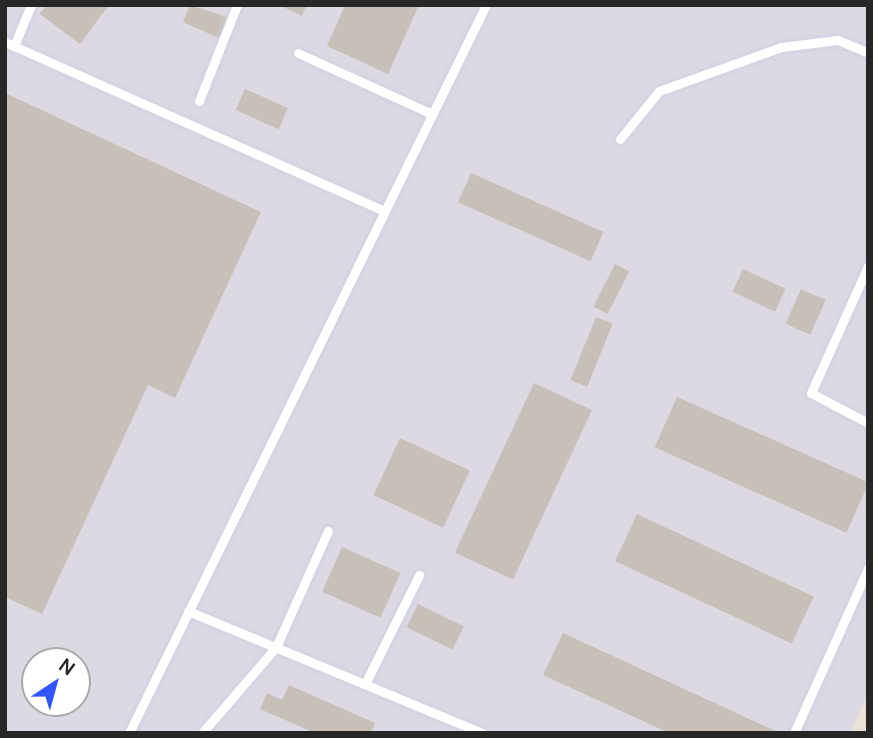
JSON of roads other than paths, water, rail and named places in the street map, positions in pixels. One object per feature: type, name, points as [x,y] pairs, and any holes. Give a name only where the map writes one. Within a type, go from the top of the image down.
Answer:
[{"type":"lane","points":[[31,5],[10,44],[384,211]]},
{"type":"lane","points":[[200,101],[237,5]]},
{"type":"lane","points":[[129,733],[486,5]]},
{"type":"lane","points":[[620,139],[659,90],[781,47],[838,40],[868,53]]},
{"type":"lane","points":[[298,53],[432,114]]},
{"type":"lane","points":[[868,265],[811,393],[868,423]]},
{"type":"lane","points":[[202,733],[275,647],[328,531]]},
{"type":"lane","points":[[794,733],[868,568]]},
{"type":"lane","points":[[365,684],[419,575]]},
{"type":"lane","points":[[188,611],[483,733]]}]
